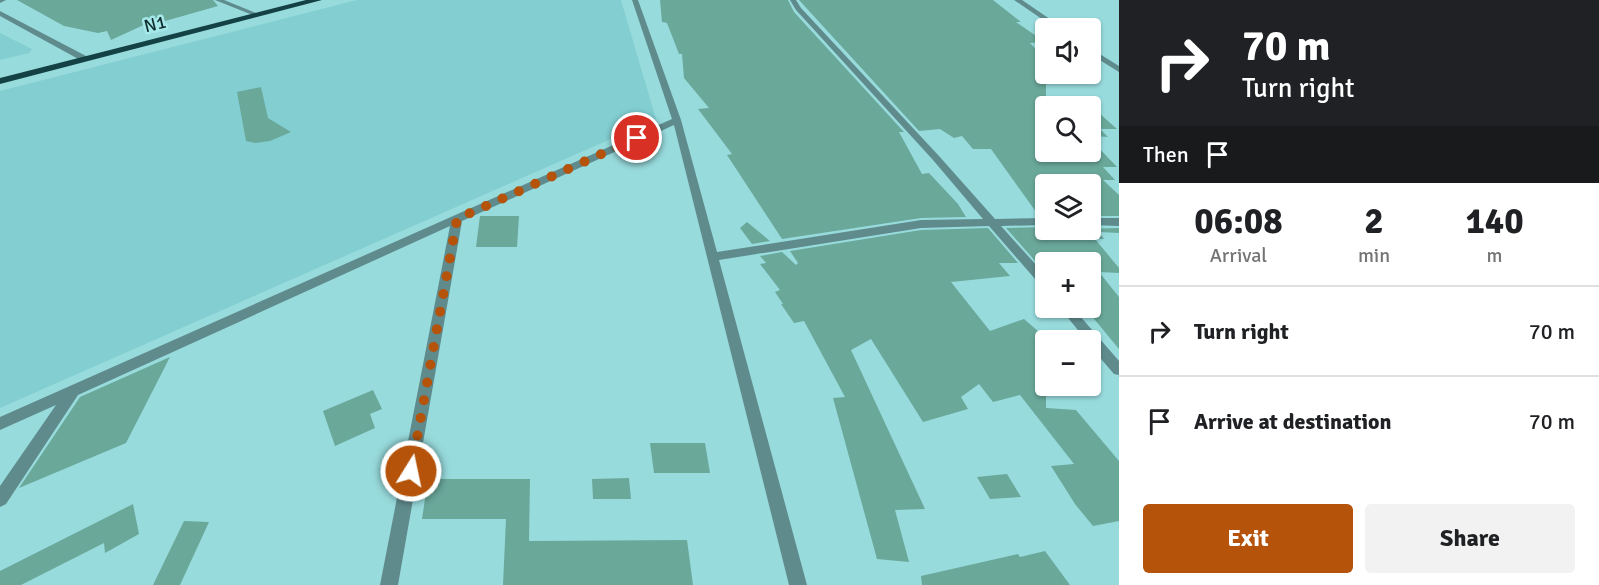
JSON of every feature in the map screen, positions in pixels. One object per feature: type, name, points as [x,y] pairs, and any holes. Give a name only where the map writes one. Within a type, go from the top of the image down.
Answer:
[{"type":"highway","name":"N1","points":[[0,81],[317,0]]},
{"type":"street","points":[[218,0],[257,15]]},
{"type":"street","points":[[635,0],[677,120],[798,585]]},
{"type":"street","points":[[793,0],[798,9],[993,221],[1035,271]]},
{"type":"street","points":[[1017,0],[1044,18]]},
{"type":"street","points":[[0,13],[85,59]]},
{"type":"street","points":[[1101,58],[1119,70]]},
{"type":"street","points":[[0,424],[677,120]]},
{"type":"street","points":[[389,585],[457,219]]},
{"type":"street","points":[[712,257],[921,224],[1035,221]]},
{"type":"street","points":[[1101,221],[1119,222]]},
{"type":"street","points":[[1075,318],[1119,370]]},
{"type":"street","points":[[0,499],[74,391]]},
{"type":"shaded area","points":[[357,0],[621,0],[656,119],[0,408],[0,91]]},
{"type":"shaded area","points":[[0,33],[32,49],[29,53],[0,60]]},
{"type":"building","points":[[17,0],[213,0],[218,6],[151,25],[148,23],[111,40],[107,31],[98,33],[64,26]]},
{"type":"building","points":[[660,0],[788,0],[794,12],[904,132],[899,132],[922,174],[929,173],[958,204],[966,217],[921,218],[782,239],[727,155],[732,154],[698,109],[709,108],[684,78],[682,54],[679,54],[667,23],[662,22]]},
{"type":"building","points":[[799,0],[993,0],[1021,22],[1016,22],[1035,35],[1035,43],[1030,43],[1035,48],[1035,84],[1046,84],[1046,96],[1035,96],[1035,162],[1101,162],[1101,150],[1117,167],[1103,167],[1115,180],[1103,180],[1119,195],[1119,216],[1101,216],[1101,174],[1035,174],[1035,210],[991,149],[973,149],[962,136],[954,138],[940,129],[919,131]]},
{"type":"building","points":[[261,87],[268,118],[291,132],[270,141],[255,143],[246,141],[237,92]]},
{"type":"building","points":[[1101,115],[1117,129],[1101,129]]},
{"type":"building","points":[[1101,130],[1108,137],[1101,137]]},
{"type":"building","points":[[480,216],[519,216],[517,247],[476,247]]},
{"type":"building","points":[[747,222],[770,241],[752,244],[740,228]]},
{"type":"building","points":[[1035,227],[1035,240],[1096,240],[1119,268],[1119,273],[1101,272],[1101,252],[1035,252],[1035,261],[1006,228]]},
{"type":"building","points":[[988,228],[1018,263],[999,263],[1010,276],[951,282],[990,331],[1024,319],[1037,330],[1035,396],[1046,396],[1046,408],[1076,410],[1119,461],[1119,521],[1093,526],[1075,504],[1051,466],[1074,464],[1020,395],[993,402],[979,384],[961,397],[968,409],[923,422],[871,339],[851,350],[925,509],[895,510],[909,562],[877,559],[833,398],[845,397],[804,321],[794,323],[781,304],[783,304],[775,292],[780,290],[760,264],[766,263],[760,256],[782,252],[796,265],[798,263],[790,251],[921,230]]},
{"type":"building","points":[[1101,228],[1119,228],[1119,233],[1101,232]]},
{"type":"building","points":[[1101,274],[1119,297],[1119,349],[1093,318],[1101,318]]},
{"type":"building","points":[[170,357],[126,443],[19,488],[80,397]]},
{"type":"building","points":[[373,390],[382,409],[370,414],[375,428],[335,446],[323,411]]},
{"type":"building","points":[[650,443],[705,443],[710,473],[654,473]]},
{"type":"building","points":[[1007,474],[1021,497],[990,499],[977,477]]},
{"type":"building","points":[[629,478],[631,499],[593,499],[592,479]]},
{"type":"building","points":[[428,479],[530,479],[529,541],[687,540],[693,585],[503,585],[506,519],[422,519]]},
{"type":"building","points":[[133,504],[139,534],[105,553],[104,543],[21,585],[0,585],[0,571]]},
{"type":"building","points":[[184,521],[209,522],[180,585],[153,585]]},
{"type":"building","points":[[1045,551],[1070,585],[922,585],[921,576],[1018,554],[1020,557]]},
{"type":"route","points":[[411,471],[457,219],[637,138]]}]
